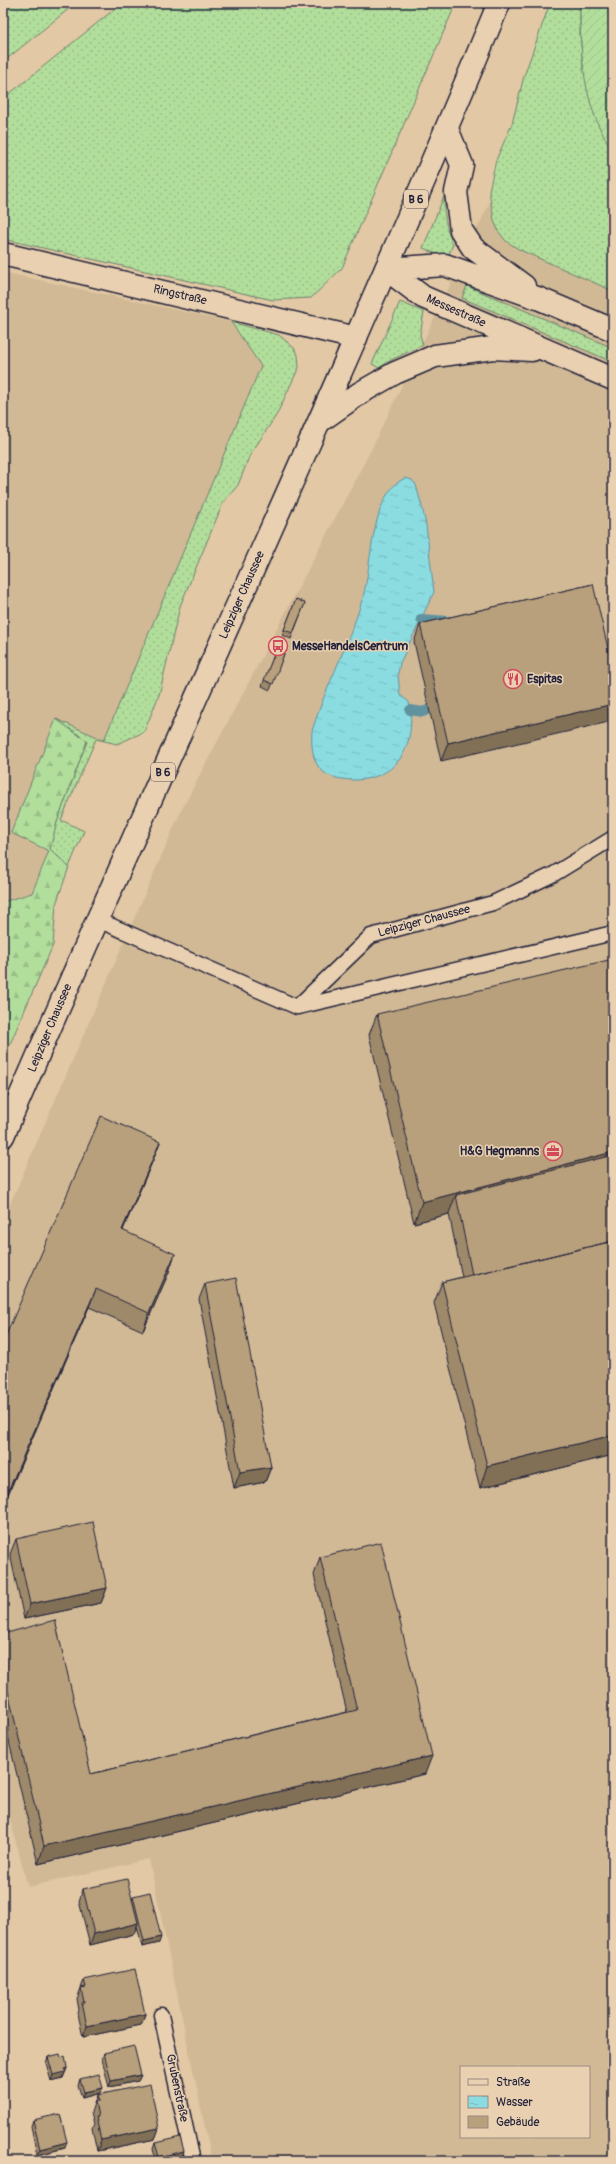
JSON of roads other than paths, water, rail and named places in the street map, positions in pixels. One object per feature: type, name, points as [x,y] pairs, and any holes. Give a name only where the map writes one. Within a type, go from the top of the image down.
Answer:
[{"type":"street","name":"B 6","points":[[386,269],[447,129],[499,3]]},
{"type":"street","points":[[447,129],[462,165],[456,192],[461,230],[473,248],[540,299]]},
{"type":"street","name":"Ringstraße","points":[[3,254],[356,338]]},
{"type":"street","points":[[386,269],[445,265],[540,299],[613,330]]},
{"type":"street","name":"Leipziger Chaussee","points":[[3,1136],[96,919],[320,421],[386,269]]},
{"type":"street","name":"Messestraße","points":[[386,269],[423,297],[613,379]]},
{"type":"street","name":"Messestraße","points":[[320,421],[360,393],[395,373],[435,356],[493,348],[547,351]]},
{"type":"lane","name":"Leipziger Chaussee","points":[[297,1007],[371,936],[493,903],[554,874],[613,838]]},
{"type":"lane","points":[[96,919],[297,1007],[613,933]]},
{"type":"lane","name":"Grubenstraße","points":[[162,2015],[193,2161]]},
{"type":"water","points":[[405,478],[412,480],[416,485],[422,507],[426,525],[434,592],[400,663],[398,674],[400,695],[409,702],[411,717],[410,731],[402,755],[395,765],[385,772],[372,777],[357,780],[336,778],[325,773],[317,765],[312,748],[312,731],[324,697],[358,614],[366,584],[374,532],[379,514],[385,499],[394,486]]},
{"type":"waterway","points":[[421,619],[449,621]]},
{"type":"waterway","points":[[410,710],[423,712],[441,704]]},
{"type":"place","name":"MesseHandelsCentrum","points":[[278,646]]},
{"type":"place","name":"Espitas","points":[[513,679]]},
{"type":"place","name":"H&G Hegmanns","points":[[553,1151]]}]
